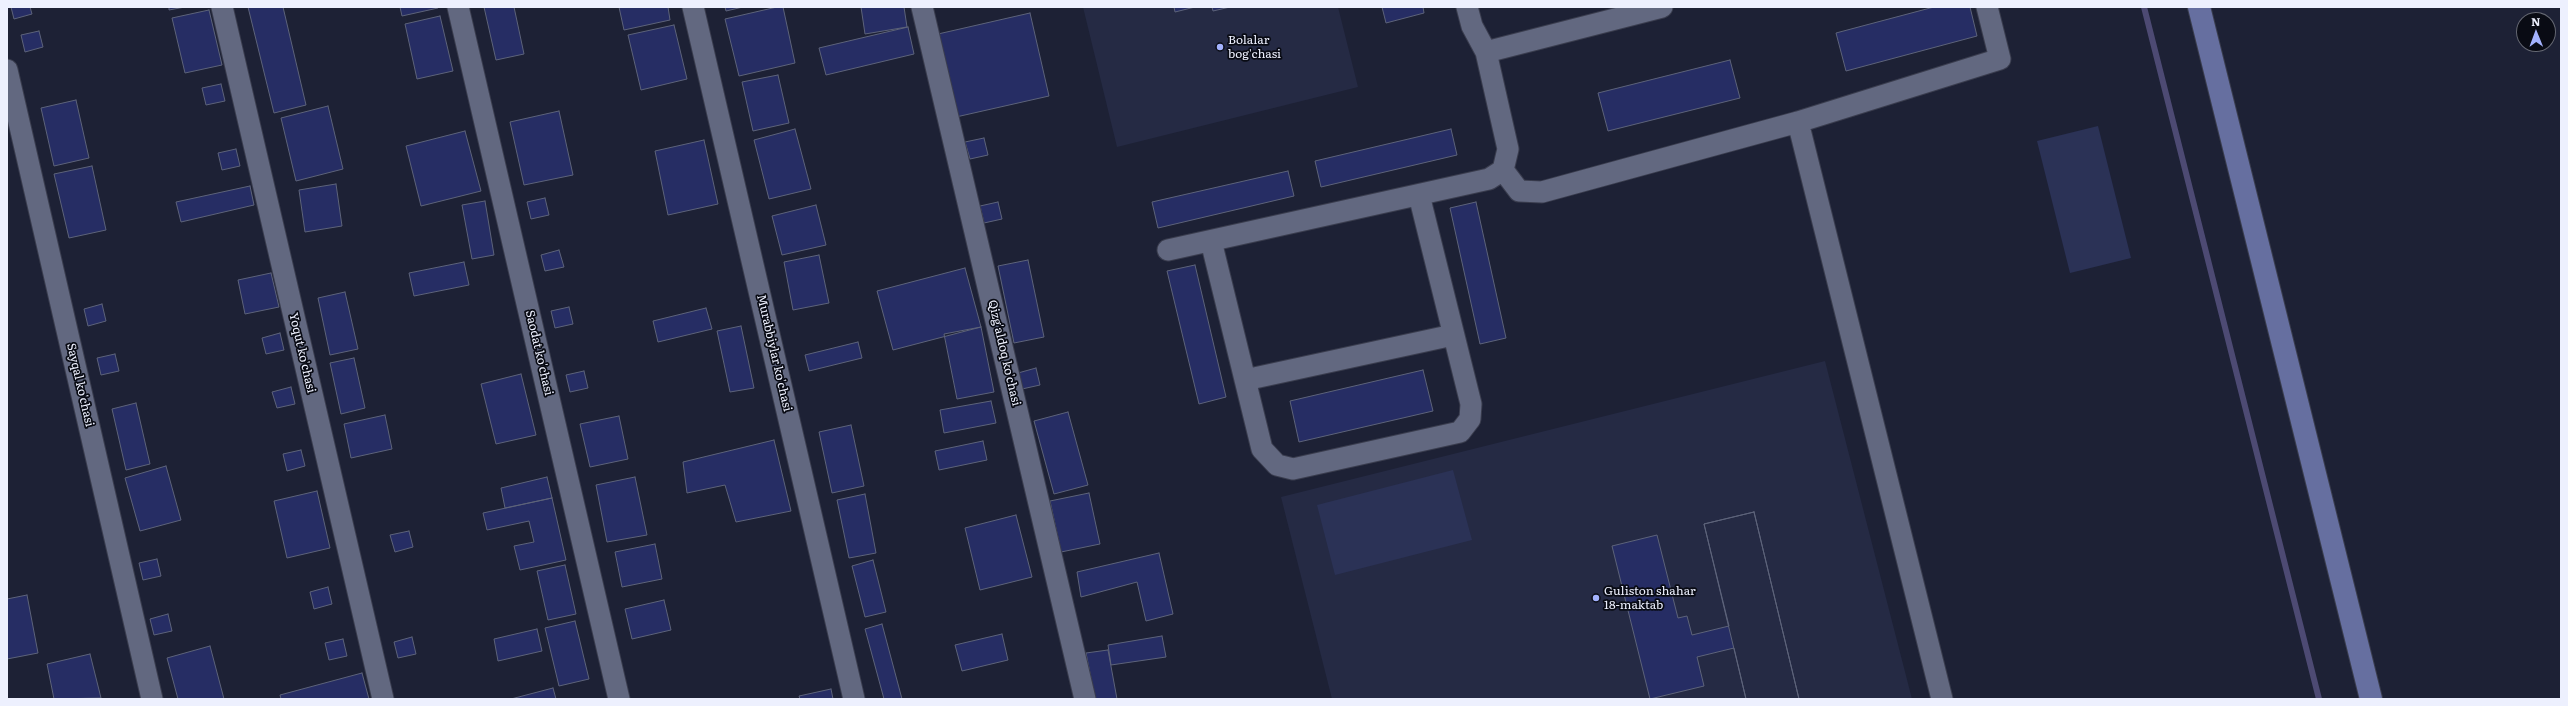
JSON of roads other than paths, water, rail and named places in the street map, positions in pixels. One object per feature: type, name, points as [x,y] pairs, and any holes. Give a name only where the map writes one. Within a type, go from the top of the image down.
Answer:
[{"type":"main road","points":[[2199,7],[2371,699]]},
{"type":"street","name":"Yoqut ko'chasi","points":[[222,7],[383,699]]},
{"type":"street","name":"Saodat ko'chasi","points":[[458,7],[619,699]]},
{"type":"street","name":"Murabbiylar ko'chasi","points":[[693,7],[854,699]]},
{"type":"street","name":"Qizg'aldoq ko'chasi","points":[[922,7],[1085,699]]},
{"type":"street","points":[[1168,250],[1489,179],[1503,170],[1508,149],[1486,52],[1472,26],[1468,7]]},
{"type":"street","points":[[1486,52],[1662,7]]},
{"type":"street","points":[[1503,170],[1520,191],[1542,192],[1798,122],[2000,59],[1987,7]]},
{"type":"street","name":"Sayqal ko'chasi","points":[[7,70],[152,699]]},
{"type":"street","points":[[1798,122],[1942,699]]},
{"type":"street","points":[[1211,241],[1262,449],[1277,465],[1293,469],[1460,432],[1470,419],[1471,404],[1452,335],[1419,195]]},
{"type":"street","points":[[1245,380],[1452,335]]},
{"type":"waterway","points":[[2144,7],[2319,699]]},
{"type":"place","name":"Bolalar bog'chasi","points":[[1220,47]]},
{"type":"place","name":"Guliston shahar 18-maktab","points":[[1596,598]]}]
